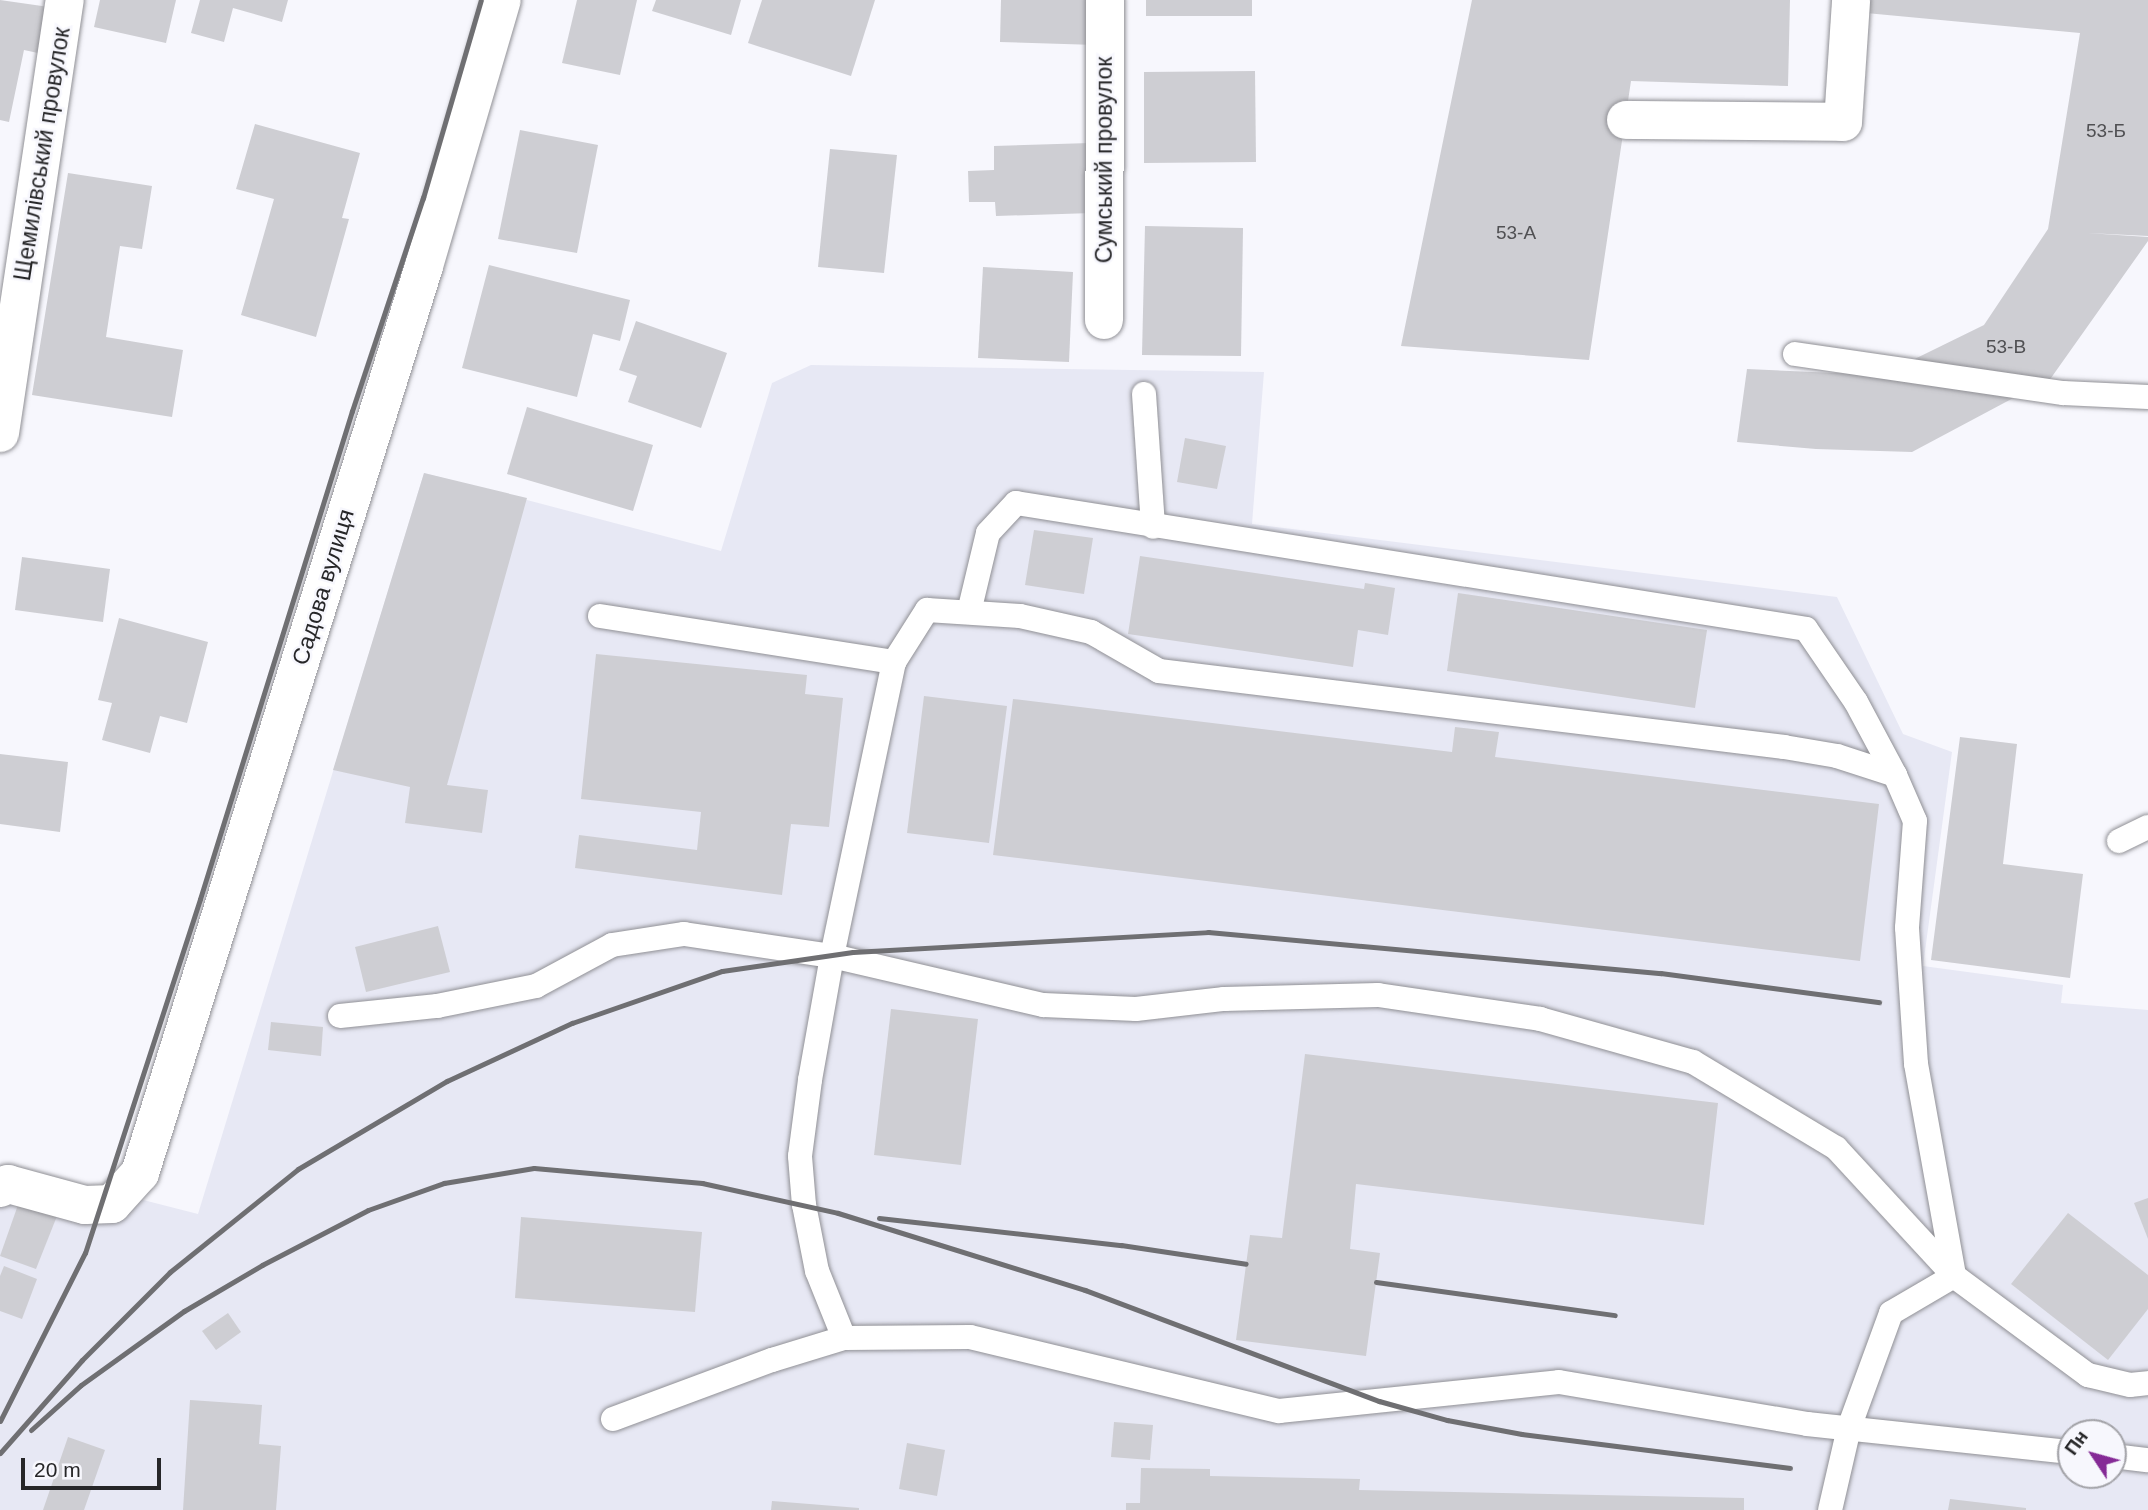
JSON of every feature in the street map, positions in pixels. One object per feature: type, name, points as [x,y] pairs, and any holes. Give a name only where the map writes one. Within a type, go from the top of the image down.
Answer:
[{"type":"street","name":"Щемилівський провулок","points":[[0,433],[65,0]]},
{"type":"street","name":"Садова вулиця","points":[[0,1188],[8,1184],[85,1205],[112,1204],[141,1172],[424,265],[502,0]]},
{"type":"street","name":"Сумський провулок","points":[[1104,320],[1105,0]]},
{"type":"street","points":[[1626,120],[1843,122],[1851,0]]},
{"type":"lane","points":[[1795,354],[2063,393],[2148,397]]},
{"type":"lane","points":[[1144,394],[1153,527]]},
{"type":"lane","points":[[968,612],[988,533],[1016,503],[1153,527],[1806,629],[1856,702],[1895,775],[1915,821],[1907,928],[1916,1064],[1954,1276]]},
{"type":"lane","points":[[844,1338],[817,1270],[803,1205],[800,1156],[810,1080],[832,957],[894,662],[927,610],[1020,616],[1091,632],[1160,671],[1784,747],[1837,756],[1895,775]]},
{"type":"lane","points":[[600,616],[894,662]]},
{"type":"lane","points":[[2119,841],[2148,827]]},
{"type":"lane","points":[[340,1016],[437,1006],[536,986],[612,945],[684,934],[832,957],[1043,1005],[1136,1009],[1224,999],[1378,995],[1540,1019],[1693,1062],[1836,1148],[1954,1276],[2088,1375],[2130,1385],[2148,1383]]},
{"type":"lane","points":[[1830,1510],[1849,1428],[1891,1313],[1954,1276]]},
{"type":"lane","points":[[613,1419],[772,1360],[844,1338],[970,1337],[1279,1411],[1559,1382],[1849,1428],[2057,1450]]},
{"type":"lane","points":[[2127,1458],[2148,1460]]},
{"type":"shaded area","points":[[811,365],[1264,372],[1252,524],[1837,597],[1903,734],[1952,752],[1923,966],[2063,985],[2061,1003],[2148,1010],[2148,1510],[0,1510],[0,1169],[18,1168],[198,1214],[424,473],[721,551],[772,383]]},
{"type":"building","points":[[0,0],[49,7],[38,53],[24,50],[9,122],[0,120]]},
{"type":"building","points":[[100,0],[176,0],[166,43],[94,27]]},
{"type":"building","points":[[200,0],[288,0],[282,22],[233,8],[224,42],[191,33]]},
{"type":"building","points":[[577,0],[637,0],[620,75],[562,63]]},
{"type":"building","points":[[656,0],[741,0],[731,35],[652,11]]},
{"type":"building","points":[[762,0],[875,0],[851,76],[748,43]]},
{"type":"building","points":[[1001,0],[1098,0],[1096,45],[1000,42]]},
{"type":"building","points":[[1146,0],[1252,0],[1252,16],[1146,16]]},
{"type":"building","points":[[1472,0],[1790,0],[1788,86],[1631,81],[1589,360],[1401,346]]},
{"type":"building","points":[[1867,0],[2148,0],[2148,236],[2087,233],[2148,237],[2148,241],[2051,378],[1912,452],[1816,449],[1737,442],[1747,369],[1882,375],[1984,325],[2048,229],[2080,33],[1866,13]]},
{"type":"building","points":[[1255,71],[1256,162],[1144,163],[1144,72]]},
{"type":"building","points":[[255,124],[360,153],[342,218],[349,219],[316,337],[241,315],[274,199],[236,189]]},
{"type":"building","points":[[520,130],[598,145],[577,253],[498,239]]},
{"type":"building","points":[[1090,143],[1092,213],[996,216],[995,202],[969,202],[968,171],[994,170],[994,146]]},
{"type":"building","points":[[830,149],[897,155],[884,273],[818,267]]},
{"type":"building","points":[[68,173],[152,186],[142,249],[120,246],[106,337],[183,350],[172,417],[32,395]]},
{"type":"building","points":[[1145,226],[1243,228],[1241,356],[1142,355]]},
{"type":"building","points":[[489,265],[630,300],[620,341],[593,334],[577,397],[462,368]]},
{"type":"building","points":[[983,267],[1073,272],[1069,362],[978,358]]},
{"type":"building","points":[[636,321],[727,353],[701,428],[628,402],[637,376],[619,370]]},
{"type":"building","points":[[527,407],[653,445],[633,511],[507,474]]},
{"type":"building","points":[[1185,438],[1226,446],[1217,489],[1177,482]]},
{"type":"building","points":[[424,473],[527,498],[447,785],[488,790],[482,833],[405,823],[410,787],[333,770]]},
{"type":"building","points":[[1034,530],[1093,538],[1084,594],[1025,585]]},
{"type":"building","points":[[1140,556],[1364,589],[1365,583],[1395,588],[1388,635],[1358,630],[1353,667],[1128,634]]},
{"type":"building","points":[[22,557],[110,569],[103,622],[15,610]]},
{"type":"building","points":[[1458,593],[1707,630],[1695,708],[1447,671]]},
{"type":"building","points":[[119,618],[208,642],[187,723],[160,716],[150,753],[102,740],[112,703],[98,700]]},
{"type":"building","points":[[596,654],[807,675],[805,694],[843,698],[829,827],[791,824],[782,895],[575,868],[579,835],[697,850],[701,812],[581,799]]},
{"type":"building","points":[[924,696],[1007,706],[989,843],[907,833]]},
{"type":"building","points":[[1013,699],[1452,752],[1455,727],[1499,732],[1495,757],[1879,804],[1860,961],[993,855]]},
{"type":"building","points":[[1960,737],[2017,744],[2003,864],[2083,874],[2070,978],[1931,960]]},
{"type":"building","points":[[0,754],[68,762],[60,832],[0,824]]},
{"type":"building","points":[[438,926],[450,972],[366,992],[355,947]]},
{"type":"building","points":[[891,1009],[978,1019],[961,1165],[874,1155]]},
{"type":"building","points":[[271,1022],[323,1027],[321,1056],[268,1050]]},
{"type":"building","points":[[1305,1054],[1718,1103],[1704,1225],[1356,1184],[1350,1249],[1380,1253],[1366,1356],[1236,1340],[1250,1235],[1282,1238]]},
{"type":"building","points":[[2148,1198],[2148,1239],[2134,1203]]},
{"type":"building","points":[[19,1202],[57,1216],[36,1269],[0,1256]]},
{"type":"building","points":[[2068,1213],[2148,1275],[2148,1309],[2108,1360],[2011,1284]]},
{"type":"building","points":[[521,1217],[702,1232],[695,1312],[515,1298]]},
{"type":"building","points":[[4,1266],[37,1279],[22,1319],[0,1311],[0,1276]]},
{"type":"building","points":[[228,1313],[241,1332],[216,1350],[202,1331]]},
{"type":"building","points":[[190,1400],[262,1405],[259,1444],[281,1446],[276,1510],[183,1510]]},
{"type":"building","points":[[1114,1422],[1153,1425],[1150,1460],[1111,1457]]},
{"type":"building","points":[[68,1437],[105,1450],[84,1510],[43,1510]]},
{"type":"building","points":[[907,1443],[945,1450],[937,1496],[899,1489]]},
{"type":"building","points":[[1141,1468],[1210,1469],[1210,1476],[1360,1479],[1359,1490],[1744,1498],[1744,1510],[1126,1510],[1126,1503],[1140,1503]]},
{"type":"building","points":[[1950,1499],[2026,1508],[2026,1510],[1948,1510]]},
{"type":"building","points":[[772,1501],[859,1508],[859,1510],[771,1510]]},
{"type":"railway","points":[[0,1421],[85,1253],[200,899],[352,411],[423,198],[481,0]]},
{"type":"railway","points":[[0,1453],[82,1360],[170,1272],[298,1169],[447,1081],[572,1023],[722,971],[853,952],[1208,932],[1661,973],[1879,1002]]},
{"type":"railway","points":[[31,1430],[81,1385],[184,1311],[262,1265],[368,1210],[444,1183],[534,1168],[702,1183],[838,1213],[1085,1290],[1379,1401],[1447,1420],[1522,1434],[1790,1468]]},
{"type":"railway","points":[[879,1218],[1121,1245],[1246,1264]]},
{"type":"railway","points":[[1376,1282],[1615,1315]]}]
